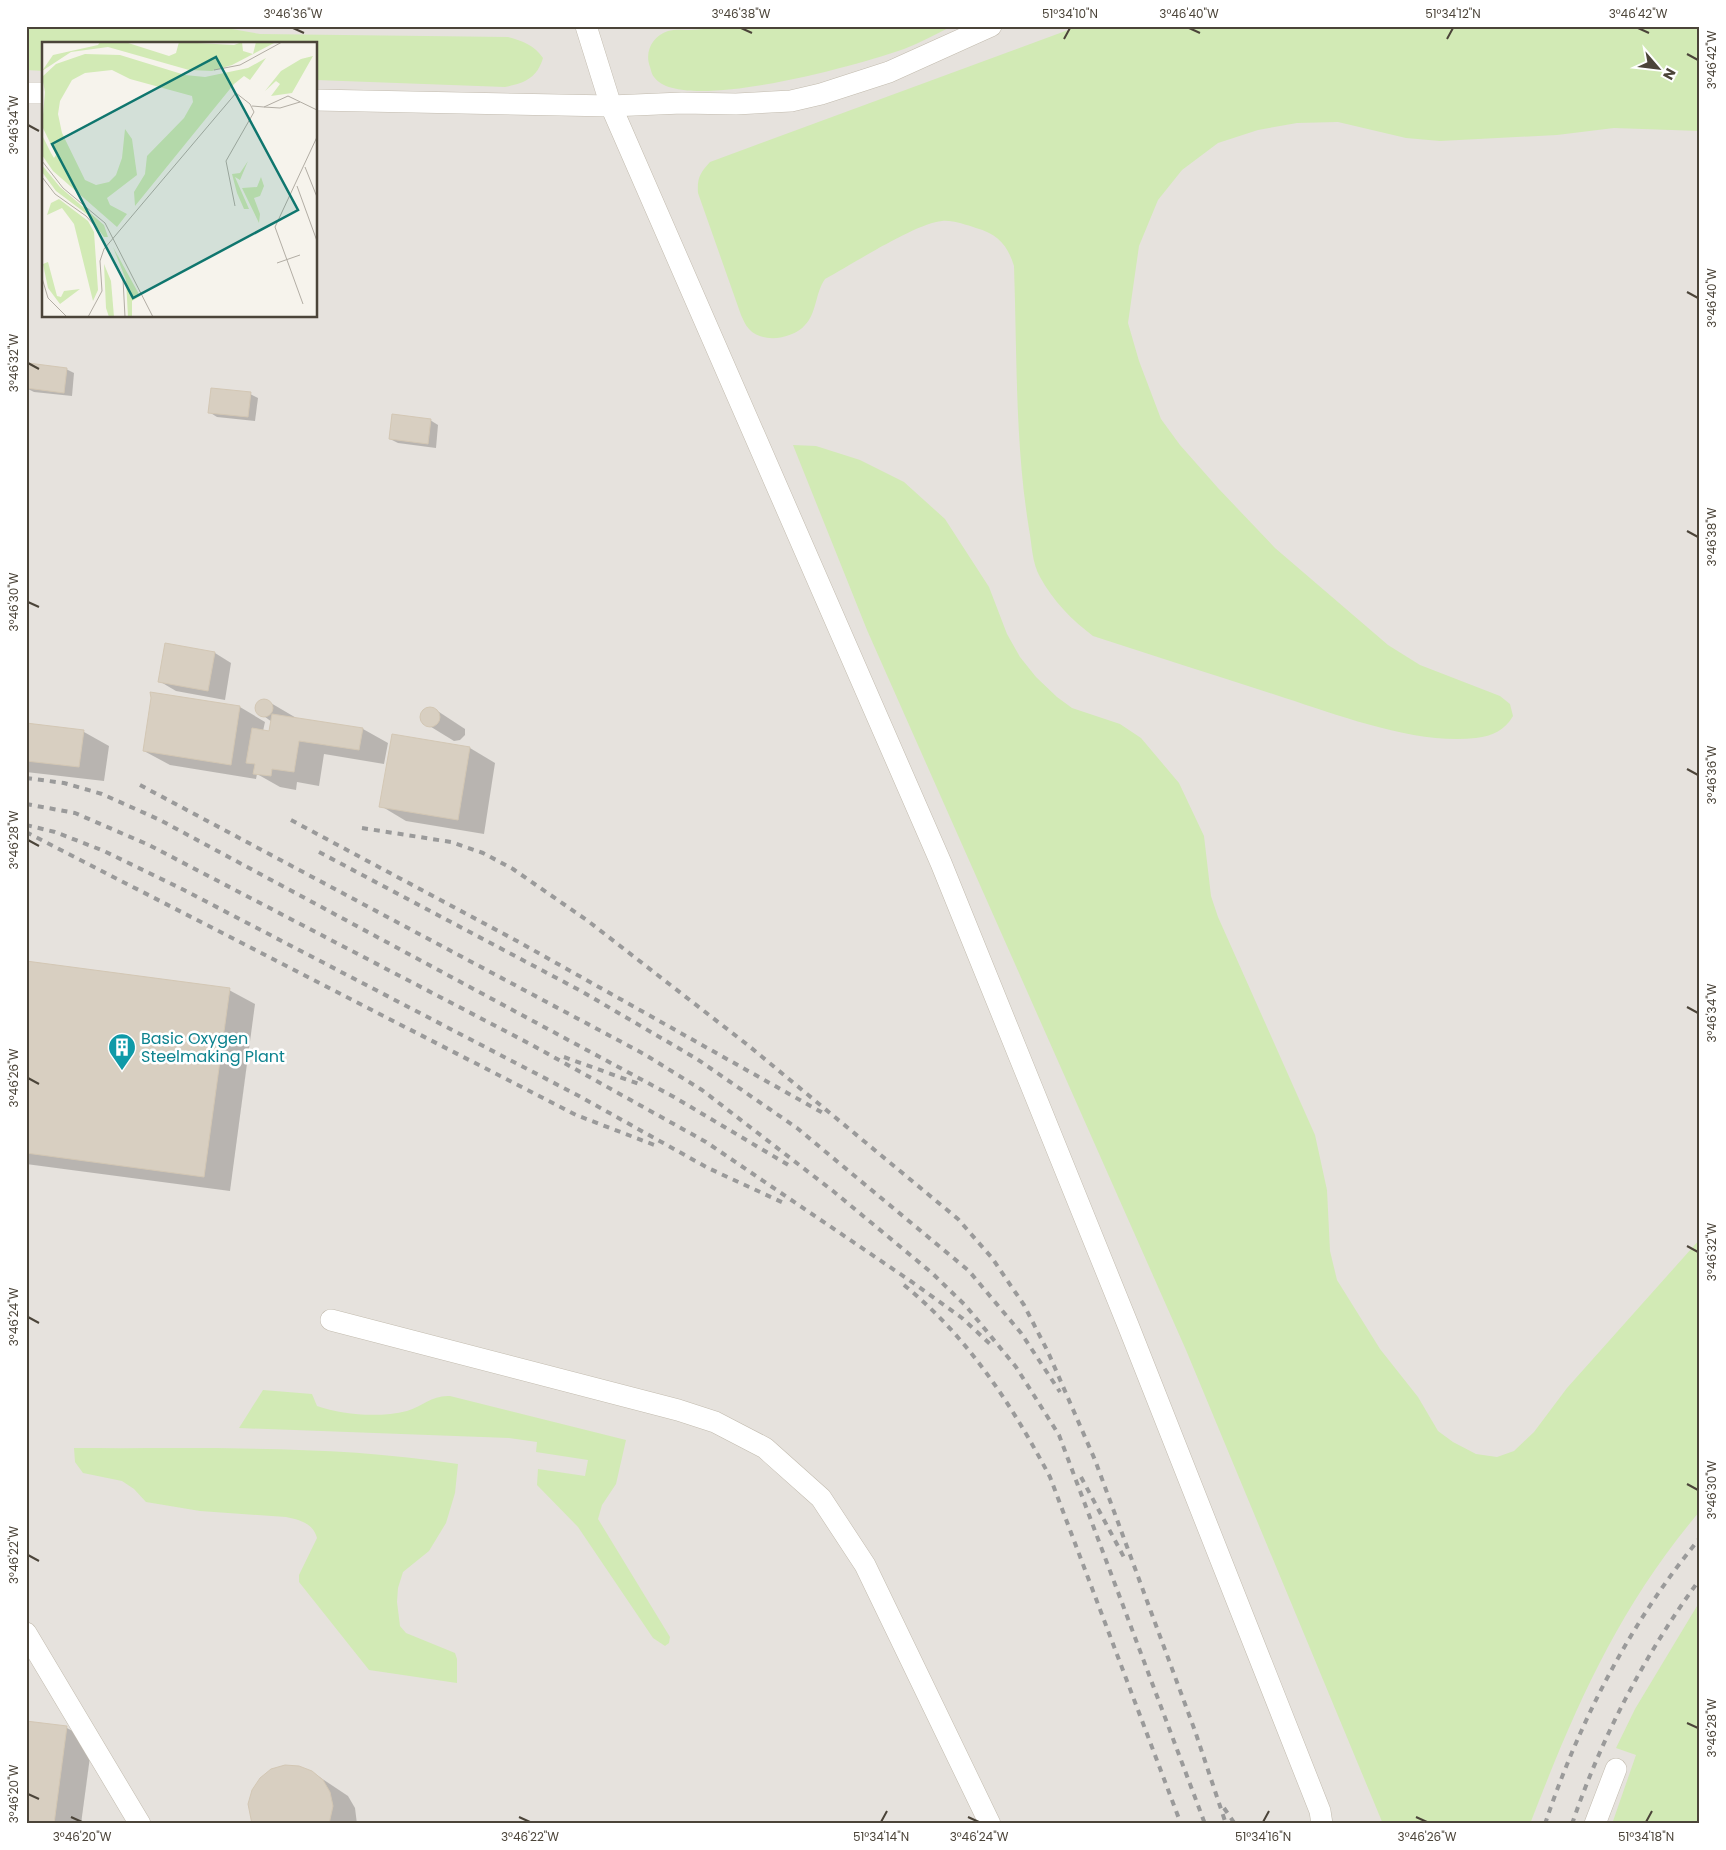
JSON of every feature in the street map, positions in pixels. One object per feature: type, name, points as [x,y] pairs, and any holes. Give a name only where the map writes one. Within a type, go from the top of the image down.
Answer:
[{"type":"lane","points":[[586,26],[611,106],[941,863],[1136,1343],[1320,1810],[1322,1824]]},
{"type":"lane","points":[[318,100],[611,106],[791,101],[821,94],[889,72],[991,26]]},
{"type":"lane","points":[[26,93],[42,93]]},
{"type":"lane","points":[[331,1320],[678,1410],[715,1422],[765,1448],[821,1498],[865,1565],[990,1824]]},
{"type":"lane","points":[[26,1633],[140,1824]]},
{"type":"lane","points":[[1595,1824],[1616,1769]]},
{"type":"shaded area","points":[[26,26],[1700,26],[1700,1824],[26,1824]]},
{"type":"green space","points":[[26,26],[215,26],[260,34],[508,37],[528,44],[543,58],[534,75],[519,84],[505,87],[318,80],[318,42],[42,42],[42,71],[26,70]]},
{"type":"green space","points":[[756,26],[952,26],[910,47],[883,56],[774,83],[735,89],[699,91],[671,88],[653,75],[648,61],[649,50],[654,40],[663,33],[674,30]]},
{"type":"green space","points":[[1079,26],[1700,26],[1700,131],[1614,128],[1557,135],[1440,141],[1406,138],[1338,122],[1297,123],[1258,130],[1218,143],[1182,170],[1158,200],[1139,246],[1128,323],[1139,361],[1161,419],[1180,445],[1218,488],[1275,548],[1388,645],[1420,665],[1500,696],[1510,704],[1513,716],[1506,725],[1493,734],[1476,738],[1453,739],[1404,733],[1379,727],[1330,713],[1093,636],[1070,617],[1045,586],[1037,572],[1034,560],[1021,464],[1014,266],[1009,252],[996,237],[984,231],[955,222],[942,221],[931,223],[900,237],[825,279],[819,290],[812,315],[800,330],[793,334],[777,338],[762,337],[755,334],[745,324],[698,193],[700,176],[710,162]]},
{"type":"green space","points":[[793,445],[816,446],[860,460],[904,482],[945,519],[989,587],[1007,634],[1020,657],[1036,677],[1072,708],[1120,724],[1141,738],[1179,783],[1204,836],[1211,896],[1218,917],[1315,1135],[1327,1190],[1330,1251],[1337,1280],[1380,1349],[1418,1397],[1438,1431],[1453,1442],[1476,1454],[1497,1457],[1514,1451],[1534,1432],[1567,1388],[1700,1239],[1700,1511],[1645,1584],[1601,1660],[1564,1739],[1530,1824],[1383,1824],[1186,1350],[867,630]]},
{"type":"green space","points":[[263,1390],[312,1394],[317,1406],[338,1412],[373,1415],[407,1411],[438,1397],[450,1396],[626,1440],[616,1484],[602,1505],[598,1519],[670,1637],[669,1643],[665,1646],[653,1638],[578,1527],[537,1485],[538,1469],[585,1476],[588,1460],[536,1452],[537,1442],[509,1438],[239,1428]]},
{"type":"green space","points":[[74,1448],[315,1450],[363,1453],[458,1464],[455,1493],[446,1523],[429,1551],[403,1572],[398,1588],[397,1602],[400,1626],[406,1633],[455,1653],[457,1659],[457,1683],[369,1670],[299,1582],[299,1575],[317,1538],[312,1529],[305,1523],[286,1517],[200,1511],[146,1502],[134,1489],[122,1481],[83,1473],[75,1462]]},
{"type":"green space","points":[[1700,1601],[1700,1824],[1612,1824],[1636,1755],[1616,1748],[1635,1709]]},
{"type":"building","points":[[28,363],[67,368],[64,393],[26,388]]},
{"type":"building","points":[[211,388],[251,392],[248,417],[208,413]]},
{"type":"building","points":[[392,414],[431,419],[428,444],[389,439]]},
{"type":"building","points":[[165,643],[215,652],[208,691],[158,682]]},
{"type":"building","points":[[150,692],[240,706],[231,765],[143,751],[151,698]]},
{"type":"building","points":[[260,699],[268,699],[273,704],[271,715],[260,717],[255,712],[255,704]]},
{"type":"building","points":[[430,707],[437,710],[440,717],[437,724],[430,727],[423,724],[420,717],[423,710]]},
{"type":"building","points":[[272,714],[363,728],[359,750],[299,741],[294,772],[272,769],[271,776],[253,774],[255,764],[246,763],[252,728],[269,731]]},
{"type":"building","points":[[26,723],[84,730],[79,767],[26,761]]},
{"type":"building","points":[[392,734],[470,747],[458,820],[379,807]]},
{"type":"building","name":"Basic Oxygen Steelmaking Plant","points":[[26,961],[230,988],[204,1177],[26,1153]]},
{"type":"building","points":[[26,1721],[67,1726],[54,1824],[26,1824]]},
{"type":"building","points":[[285,1765],[299,1766],[312,1771],[323,1780],[330,1792],[333,1806],[329,1824],[252,1824],[248,1804],[252,1790],[260,1778],[271,1769]]},
{"type":"railway","points":[[26,778],[64,783],[102,794],[160,820],[674,1097],[790,1166]]},
{"type":"railway","points":[[140,785],[644,1054],[702,1090],[833,1191],[932,1273],[966,1306],[1016,1367],[1059,1435],[1205,1824]]},
{"type":"railway","points":[[26,804],[75,813],[149,845],[532,1045],[706,1142],[912,1282],[962,1318],[990,1344]]},
{"type":"railway","points":[[291,820],[517,941],[823,1113]]},
{"type":"railway","points":[[26,825],[55,832],[104,851],[184,890],[579,1096],[708,1168],[786,1204]]},
{"type":"railway","points":[[362,828],[451,842],[483,853],[513,869],[588,921],[749,1046],[958,1219],[992,1258],[1024,1305],[1048,1352],[1095,1460],[1195,1731],[1226,1824]]},
{"type":"railway","points":[[26,832],[576,1115],[657,1146]]},
{"type":"railway","points":[[319,852],[581,991],[697,1059],[797,1128],[969,1271],[1021,1333],[1060,1392]]},
{"type":"railway","points":[[564,1057],[639,1084]]},
{"type":"railway","points":[[904,1285],[948,1327],[987,1374],[1020,1424],[1050,1477],[1181,1824]]},
{"type":"railway","points":[[1081,1477],[1126,1561]]},
{"type":"railway","points":[[1545,1824],[1574,1748],[1609,1674],[1651,1603],[1700,1538]]},
{"type":"railway","points":[[1572,1824],[1597,1759],[1643,1666],[1700,1579]]},
{"type":"railway","points":[[1224,1808],[1235,1824]]},
{"type":"place","name":"Basic Oxygen Steelmaking Plant","points":[[122,1071]]}]
